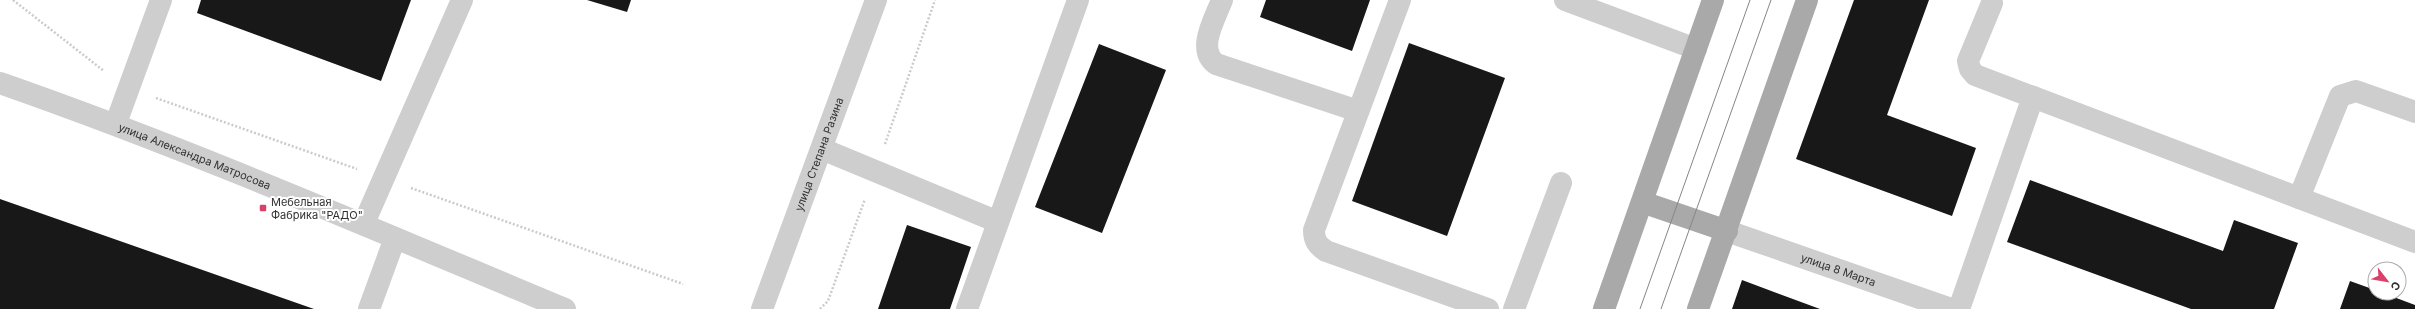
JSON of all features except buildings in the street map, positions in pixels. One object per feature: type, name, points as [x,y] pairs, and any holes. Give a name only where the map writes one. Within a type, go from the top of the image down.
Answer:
[{"type":"main road","points":[[1604,309],[1713,0]]},
{"type":"main road","points":[[1698,309],[1807,0]]},
{"type":"main road","points":[[1642,202],[1727,230]]},
{"type":"street","points":[[116,124],[161,0]]},
{"type":"street","points":[[364,223],[462,0]]},
{"type":"street","name":"улица Степана Разина","points":[[762,309],[876,0]]},
{"type":"street","points":[[1222,0],[1206,44],[1210,60],[1216,64],[1358,111]]},
{"type":"street","points":[[1400,0],[1314,230],[1317,243],[1326,251],[1488,309]]},
{"type":"street","points":[[1565,0],[1696,49]]},
{"type":"street","points":[[967,309],[1074,1]]},
{"type":"street","points":[[1992,3],[1968,61],[1970,69],[1975,75],[2415,242]]},
{"type":"street","name":"улица Александра Матросова","points":[[0,83],[116,124],[364,223],[395,238],[565,309]]},
{"type":"street","points":[[2299,198],[2340,96],[2356,91],[2415,112]]},
{"type":"street","points":[[1959,309],[2033,97]]},
{"type":"street","points":[[822,149],[998,222]]},
{"type":"street","points":[[1514,309],[1561,183]]},
{"type":"street","name":"улица 8 Марта","points":[[1727,230],[1951,309]]},
{"type":"street","points":[[369,309],[395,238]]},
{"type":"path","points":[[13,0],[128,88],[683,284]]},
{"type":"tram line","points":[[1640,309],[1750,0]]},
{"type":"tram line","points":[[1661,309],[1771,0]]},
{"type":"place","name":"Мебельная Фабрика \"РАДО\"","points":[[263,208]]}]
